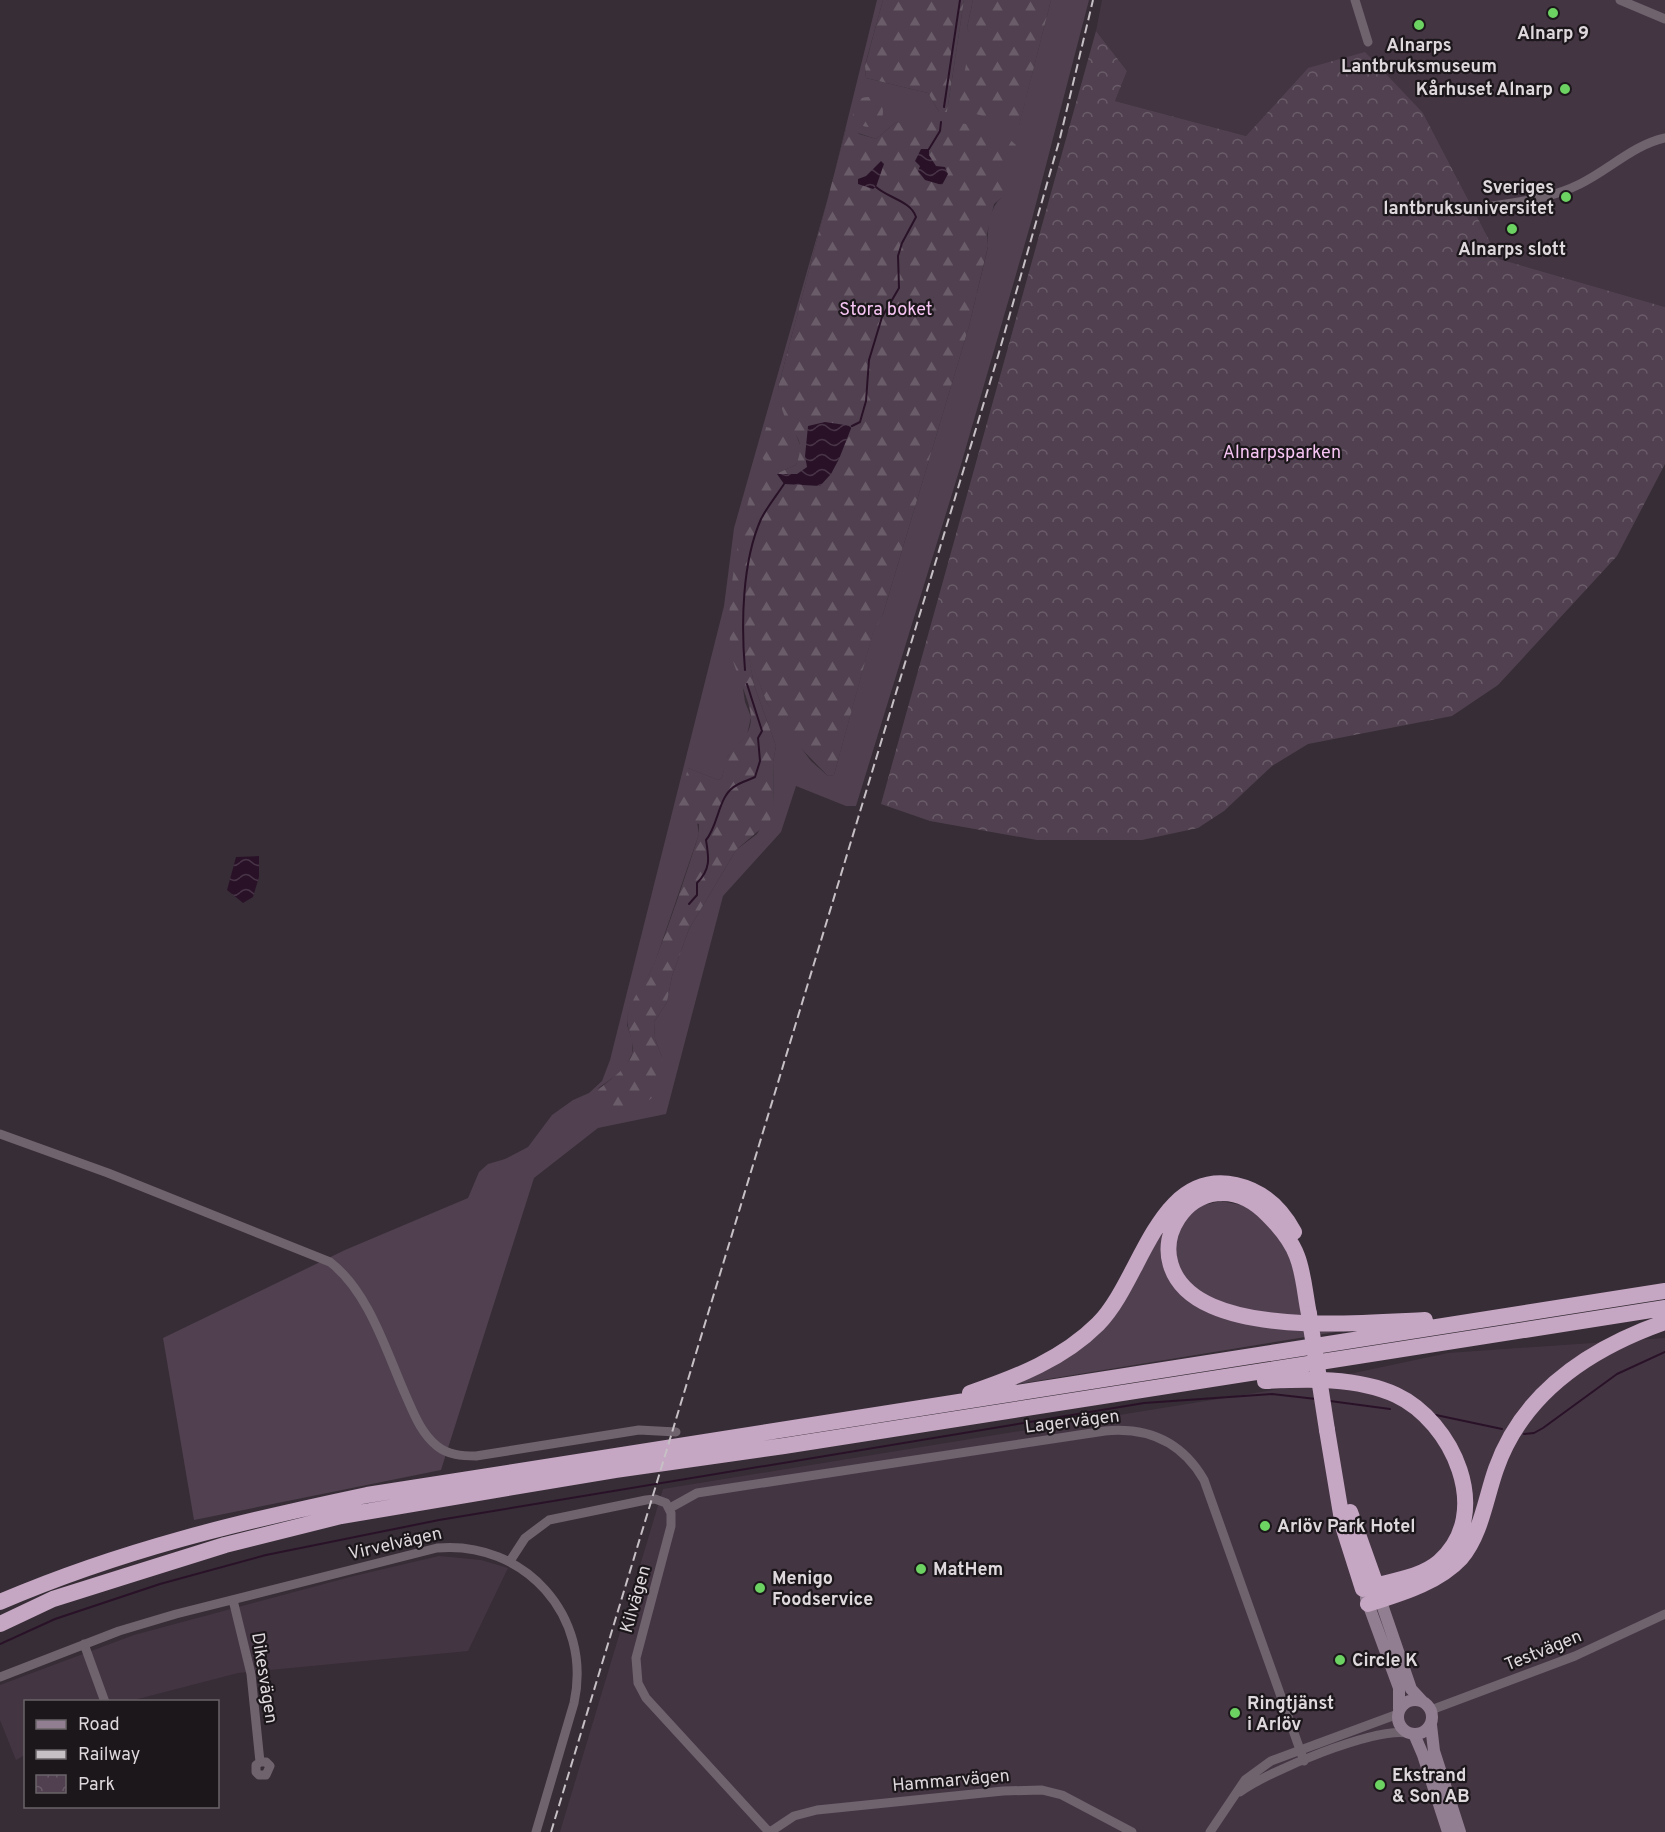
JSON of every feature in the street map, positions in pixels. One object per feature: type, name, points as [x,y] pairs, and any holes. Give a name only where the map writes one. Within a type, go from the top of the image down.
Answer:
[{"type":"highway","points":[[925,1408],[1022,1374],[1079,1341],[1115,1304],[1170,1207],[1178,1198],[1201,1185],[1216,1183],[1246,1187],[1271,1201],[1281,1212],[1296,1235],[1304,1254],[1311,1314],[1330,1429],[1372,1594]]},
{"type":"highway","points":[[1311,1314],[1297,1256],[1280,1227],[1265,1211],[1250,1201],[1222,1194],[1201,1198],[1178,1216],[1169,1242],[1172,1268],[1189,1292],[1223,1310],[1275,1319],[1330,1323],[1509,1316]]},
{"type":"highway","points":[[0,1602],[48,1581],[143,1548],[236,1522],[368,1495],[770,1430],[925,1408],[1665,1292]]},
{"type":"highway","points":[[0,1624],[53,1599],[225,1545],[341,1516],[615,1470],[784,1446],[1665,1308]]},
{"type":"highway","points":[[1372,1594],[1438,1577],[1460,1559],[1474,1536],[1501,1456],[1530,1408],[1548,1388],[1594,1355],[1624,1338],[1665,1322]]},
{"type":"highway","points":[[1165,1386],[1303,1379],[1349,1383],[1394,1394],[1431,1420],[1450,1447],[1460,1473],[1464,1498],[1461,1526],[1450,1549],[1429,1569],[1372,1594]]},
{"type":"main road","points":[[1372,1594],[1411,1689],[1427,1706],[1434,1751],[1460,1832]]},
{"type":"main road","points":[[1372,1594],[1399,1688],[1398,1721],[1410,1733],[1448,1832]]},
{"type":"main road","points":[[1399,1712],[1410,1701],[1427,1706]]},
{"type":"main road","points":[[1410,1733],[1424,1732],[1431,1725]]},
{"type":"street","points":[[1355,0],[1368,42]]},
{"type":"street","points":[[1620,0],[1665,19]]},
{"type":"street","points":[[1481,208],[1550,198],[1581,184],[1649,141],[1665,138]]},
{"type":"street","points":[[0,1134],[108,1173],[330,1262],[351,1283],[365,1306],[420,1428],[438,1448],[449,1453],[476,1456],[639,1430],[676,1431]]},
{"type":"street","name":"Lagervägen","points":[[670,1508],[697,1493],[1105,1431],[1129,1431],[1159,1437],[1187,1455],[1204,1480],[1304,1761]]},
{"type":"street","points":[[510,1561],[535,1529],[558,1517],[646,1500],[662,1501],[670,1508]]},
{"type":"street","name":"Kilvägen","points":[[670,1508],[671,1526],[636,1658],[638,1683],[646,1698],[770,1832]]},
{"type":"street","name":"Virvelvägen","points":[[0,1677],[84,1644],[176,1614],[437,1548],[471,1548],[510,1561],[542,1586],[555,1601],[573,1640],[579,1670],[574,1702],[536,1832]]},
{"type":"street","name":"Dikesvägen","points":[[233,1600],[251,1674],[260,1762]]},
{"type":"street","name":"Testvägen","points":[[1427,1706],[1545,1668],[1620,1637],[1665,1614]]},
{"type":"street","points":[[84,1644],[105,1700]]},
{"type":"street","points":[[1210,1832],[1233,1797],[1253,1773],[1271,1761],[1399,1712]]},
{"type":"street","points":[[1233,1797],[1258,1781],[1304,1761],[1379,1734],[1410,1733]]},
{"type":"street","name":"Hammarvägen","points":[[770,1832],[794,1816],[817,1809],[1003,1791],[1042,1790],[1062,1796],[1132,1832]]},
{"type":"shaded area","name":"Sveriges lantbruksuniversitet","points":[[1102,0],[1665,0],[1665,307],[1499,259],[1423,113],[1308,68],[1246,136],[1115,101],[1127,71],[1096,31]]},
{"type":"shaded area","points":[[1665,1338],[1665,1832],[560,1832],[663,1489],[1279,1389],[1448,1353]]},
{"type":"shaded area","points":[[439,1556],[481,1560],[508,1568],[468,1651],[238,1673],[134,1700],[24,1700],[24,1756],[16,1760],[0,1720],[0,1685],[134,1635],[354,1576]]},
{"type":"green space","points":[[877,0],[883,0],[865,65],[866,78],[928,93],[939,112],[947,112],[964,0],[973,0],[967,28],[1019,125],[1051,0],[1089,0],[1032,219],[960,468],[856,806],[846,806],[796,786],[781,832],[723,896],[666,1114],[598,1128],[534,1178],[441,1470],[194,1520],[163,1338],[345,1250],[468,1198],[479,1172],[488,1164],[505,1159],[528,1147],[552,1115],[573,1100],[589,1093],[602,1081],[610,1060],[724,606],[734,528],[828,197],[778,388],[802,450],[796,465],[780,472],[762,472],[747,507],[731,609],[745,702],[751,717],[747,735],[728,756],[722,778],[718,780],[688,768],[699,834],[654,965],[628,1013],[627,1025],[632,1040],[632,1054],[625,1069],[597,1089],[662,1057],[655,1039],[654,1022],[667,1002],[672,976],[689,929],[736,850],[757,834],[774,804],[773,762],[776,746],[754,685],[748,653],[767,703],[811,761],[828,776],[834,775],[873,632],[883,614],[969,326],[988,247],[991,213],[1001,198],[907,122],[895,123],[876,139],[846,129],[834,173]]},
{"type":"green space","points":[[883,0],[964,0],[947,112],[939,112],[928,93],[866,78],[865,66]]},
{"type":"green space","points":[[973,0],[1051,0],[1019,126],[958,109],[971,37],[967,28]]},
{"type":"green space","name":"Alnarpsparken","points":[[1096,31],[1127,71],[1115,101],[1246,136],[1308,68],[1365,52],[1423,113],[1499,259],[1665,307],[1665,464],[1617,556],[1498,685],[1452,716],[1308,744],[1272,766],[1224,811],[1198,828],[1142,840],[1037,840],[930,821],[881,804]]},
{"type":"green space","points":[[868,97],[879,101],[883,112],[879,123],[868,127],[857,123],[853,112],[857,101]]},
{"type":"green space","name":"Stora boket","points":[[925,118],[986,129],[1008,138],[1016,145],[1001,198],[994,204],[987,234],[988,246],[969,326],[883,614],[873,633],[834,775],[828,776],[786,733],[767,703],[749,657],[754,685],[776,746],[773,762],[774,804],[770,821],[736,850],[689,929],[672,976],[667,1002],[654,1022],[655,1039],[662,1057],[663,1073],[658,1093],[649,1100],[622,1109],[604,1112],[592,1109],[591,1100],[595,1094],[627,1064],[631,1057],[628,1013],[654,964],[699,834],[699,824],[675,817],[688,768],[718,780],[722,778],[728,756],[749,730],[750,711],[732,657],[730,636],[729,614],[734,566],[755,476],[762,472],[780,472],[796,465],[799,455],[799,442],[786,420],[778,388],[846,129],[853,126],[859,134],[876,139],[895,123]]},
{"type":"green space","points":[[766,427],[781,430],[788,436],[788,455],[780,464],[766,463],[760,454]]},
{"type":"green space","points":[[1221,1201],[1251,1207],[1287,1245],[1305,1318],[1261,1314],[1229,1307],[1200,1294],[1184,1277],[1179,1266],[1176,1244],[1182,1223],[1199,1207]]},
{"type":"green space","points":[[1176,1204],[1163,1246],[1197,1304],[1342,1331],[1018,1384],[1078,1348]]},
{"type":"water","points":[[921,149],[929,149],[929,155],[936,166],[945,167],[948,174],[942,185],[925,180],[918,171],[920,166],[915,161]]},
{"type":"water","points":[[881,161],[884,164],[876,187],[873,189],[858,184],[858,179],[866,176]]},
{"type":"water","points":[[825,422],[852,426],[831,474],[820,486],[784,484],[777,474],[797,474],[807,467],[805,456],[808,426]]},
{"type":"water","points":[[259,856],[259,877],[253,897],[243,903],[227,890],[236,857]]},
{"type":"waterway","points":[[944,107],[960,0]]},
{"type":"waterway","points":[[929,149],[940,131],[941,122]]},
{"type":"waterway","points":[[852,426],[860,422],[866,401],[869,360],[882,317],[899,288],[898,256],[902,243],[916,217],[904,203],[876,187]]},
{"type":"waterway","points":[[745,670],[743,613],[750,554],[761,519],[784,484]]},
{"type":"waterway","points":[[689,904],[697,895],[697,883],[707,868],[706,840],[714,826],[722,802],[731,789],[755,777],[760,761],[758,738],[762,731],[747,684]]},
{"type":"waterway","points":[[1524,1434],[1534,1433],[1543,1428],[1617,1374],[1665,1352]]},
{"type":"waterway","points":[[0,1644],[55,1619],[160,1584],[266,1555],[439,1520],[1144,1403],[1272,1394],[1316,1399]]},
{"type":"waterway","points":[[1330,1401],[1390,1409]]},
{"type":"waterway","points":[[1436,1415],[1502,1429]]},
{"type":"railway","points":[[551,1832],[998,356],[1060,138],[1093,0]]},
{"type":"place","name":"Alnarp 9","points":[[1553,13]]},
{"type":"place","name":"Alnarps Lantbruksmuseum","points":[[1419,25]]},
{"type":"place","name":"Kårhuset Alnarp","points":[[1565,89]]},
{"type":"place","name":"Sveriges lantbruksuniversitet","points":[[1566,197]]},
{"type":"place","name":"Alnarps slott","points":[[1512,229]]},
{"type":"place","name":"Arlöv Park Hotel","points":[[1265,1526]]},
{"type":"place","name":"MatHem","points":[[921,1569]]},
{"type":"place","name":"Menigo Foodservice","points":[[760,1588]]},
{"type":"place","name":"Circle K","points":[[1340,1660]]},
{"type":"place","name":"Ringtjänst i Arlöv","points":[[1235,1713]]},
{"type":"place","name":"Ekstrand & Son AB","points":[[1380,1785]]}]
